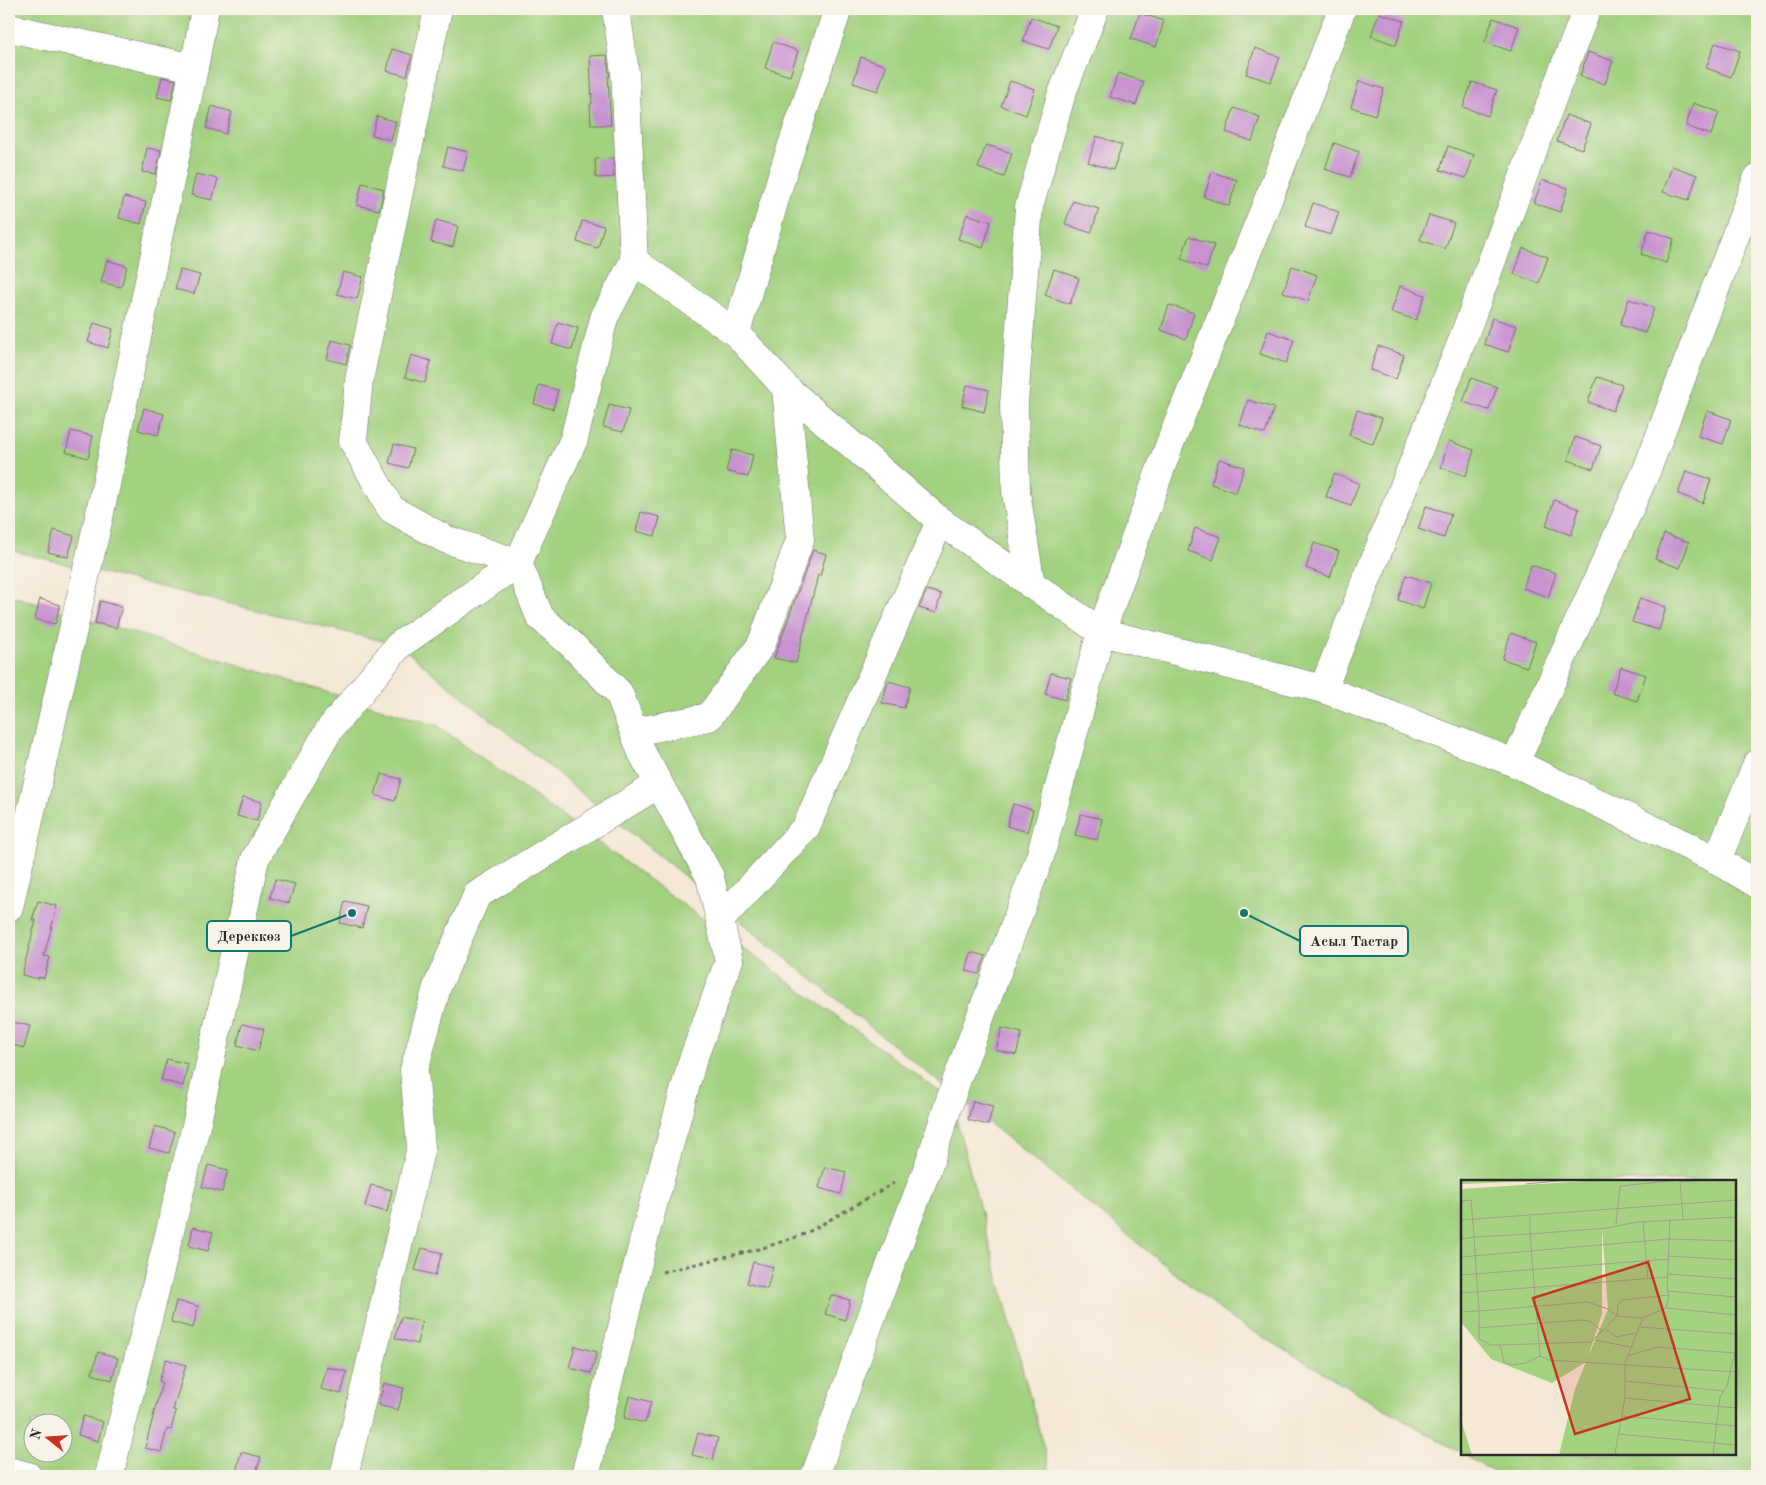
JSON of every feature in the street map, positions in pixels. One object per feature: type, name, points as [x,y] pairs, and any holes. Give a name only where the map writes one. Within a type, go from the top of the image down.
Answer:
[{"type":"street","points":[[9,907],[97,522],[205,9]]},
{"type":"street","points":[[438,9],[358,380],[353,441],[391,509],[445,539],[518,563],[540,617],[570,643],[618,693],[642,752],[710,877],[729,961],[692,1062],[634,1278],[585,1476]]},
{"type":"street","points":[[109,1476],[196,1126],[254,860],[329,730],[399,645],[518,563],[574,439],[604,318],[634,261],[625,72],[616,9]]},
{"type":"street","points":[[736,333],[782,175],[838,9]]},
{"type":"street","points":[[1031,585],[1016,492],[1014,404],[1029,207],[1061,96],[1095,9]]},
{"type":"street","points":[[815,1476],[884,1282],[928,1167],[956,1082],[1040,857],[1101,632],[1169,446],[1270,195],[1342,9]]},
{"type":"street","points":[[1323,688],[1462,341],[1556,86],[1587,9]]},
{"type":"street","points":[[9,28],[194,68]]},
{"type":"street","points":[[1514,763],[1646,472],[1757,179]]},
{"type":"street","points":[[634,261],[736,333],[786,388],[940,521],[1101,632],[1323,688],[1514,763],[1717,860],[1757,884]]},
{"type":"street","points":[[634,732],[709,717],[761,645],[800,540],[786,388]]},
{"type":"street","points":[[720,920],[806,827],[940,521]]},
{"type":"street","points":[[1717,860],[1757,764]]},
{"type":"street","points":[[344,1476],[421,1146],[414,1070],[437,987],[477,895],[659,784]]},
{"type":"street","points":[[9,1472],[28,1476]]},
{"type":"path","points":[[634,1278],[721,1259],[805,1234],[894,1183]]},
{"type":"green space","points":[[9,9],[1757,9],[1757,1476],[1500,1476],[1465,1455],[1736,1455],[1736,1180],[1461,1180],[1461,1453],[1229,1317],[399,645],[9,550]]},
{"type":"green space","points":[[9,595],[438,726],[951,1100],[1051,1476],[9,1476]]},
{"type":"building","points":[[1140,13],[1164,21],[1156,47],[1131,39]]},
{"type":"building","points":[[1379,13],[1404,21],[1396,45],[1371,36]]},
{"type":"building","points":[[1031,17],[1057,26],[1049,49],[1023,41]]},
{"type":"building","points":[[1493,18],[1519,27],[1511,51],[1485,42]]},
{"type":"building","points":[[773,42],[798,51],[790,76],[765,68]]},
{"type":"building","points":[[1715,43],[1740,51],[1731,77],[1706,68]]},
{"type":"building","points":[[1255,48],[1280,57],[1271,82],[1246,74]]},
{"type":"building","points":[[392,49],[412,55],[407,76],[387,71]]},
{"type":"building","points":[[1588,52],[1613,61],[1605,84],[1580,76]]},
{"type":"building","points":[[607,55],[610,76],[608,76],[611,125],[591,125],[590,56]]},
{"type":"building","points":[[861,57],[886,66],[878,91],[853,83]]},
{"type":"building","points":[[1118,73],[1144,82],[1136,105],[1110,97]]},
{"type":"building","points":[[162,77],[176,80],[171,100],[157,97]]},
{"type":"building","points":[[1010,81],[1035,89],[1026,115],[1001,106]]},
{"type":"building","points":[[1359,81],[1384,89],[1375,115],[1351,107]]},
{"type":"building","points":[[1472,82],[1497,90],[1488,116],[1463,107]]},
{"type":"building","points":[[1693,103],[1719,112],[1711,135],[1686,126]]},
{"type":"building","points":[[212,106],[232,112],[226,134],[206,128]]},
{"type":"building","points":[[1234,108],[1260,117],[1252,141],[1226,132]]},
{"type":"building","points":[[1566,115],[1591,124],[1582,149],[1557,141]]},
{"type":"building","points":[[377,116],[396,122],[391,140],[372,135]]},
{"type":"building","points":[[1097,136],[1122,145],[1113,170],[1088,162]]},
{"type":"building","points":[[1334,143],[1359,152],[1350,177],[1325,169]]},
{"type":"building","points":[[986,145],[1012,153],[1004,177],[978,168]]},
{"type":"building","points":[[1448,146],[1474,155],[1466,178],[1440,170]]},
{"type":"building","points":[[448,147],[468,152],[463,171],[443,166]]},
{"type":"building","points":[[147,148],[161,150],[156,174],[142,172]]},
{"type":"building","points":[[613,158],[614,177],[596,178],[595,159]]},
{"type":"building","points":[[1672,166],[1697,175],[1689,200],[1663,192]]},
{"type":"building","points":[[1212,172],[1237,180],[1229,206],[1204,197]]},
{"type":"building","points":[[196,174],[218,179],[212,200],[191,195]]},
{"type":"building","points":[[1542,180],[1568,188],[1560,212],[1534,203]]},
{"type":"building","points":[[362,183],[384,189],[379,210],[357,205]]},
{"type":"building","points":[[124,197],[146,202],[141,224],[119,218]]},
{"type":"building","points":[[1073,201],[1099,209],[1091,233],[1065,224]]},
{"type":"building","points":[[1313,203],[1339,212],[1331,235],[1305,227]]},
{"type":"building","points":[[967,214],[991,222],[983,248],[958,239]]},
{"type":"building","points":[[1429,215],[1454,223],[1445,249],[1420,240]]},
{"type":"building","points":[[436,220],[458,226],[453,247],[431,242]]},
{"type":"building","points":[[582,221],[604,226],[598,248],[577,242]]},
{"type":"building","points":[[1649,230],[1674,239],[1666,263],[1641,254]]},
{"type":"building","points":[[1189,236],[1214,245],[1207,268],[1181,259]]},
{"type":"building","points":[[1523,248],[1548,257],[1539,283],[1514,274]]},
{"type":"building","points":[[107,260],[127,266],[121,287],[101,282]]},
{"type":"building","points":[[1292,266],[1317,275],[1308,301],[1283,292]]},
{"type":"building","points":[[1054,269],[1079,278],[1070,304],[1045,295]]},
{"type":"building","points":[[180,270],[200,275],[194,294],[175,289]]},
{"type":"building","points":[[343,272],[363,277],[357,299],[337,294]]},
{"type":"building","points":[[1400,286],[1425,295],[1416,320],[1391,312]]},
{"type":"building","points":[[1629,299],[1654,308],[1645,333],[1620,325]]},
{"type":"building","points":[[1169,305],[1194,313],[1186,339],[1161,330]]},
{"type":"building","points":[[1492,318],[1517,326],[1508,352],[1484,344]]},
{"type":"building","points":[[558,322],[578,328],[572,350],[552,344]]},
{"type":"building","points":[[94,323],[113,329],[108,348],[88,342]]},
{"type":"building","points":[[1268,331],[1294,340],[1286,363],[1260,354]]},
{"type":"building","points":[[332,340],[350,345],[346,364],[327,359]]},
{"type":"building","points":[[1378,346],[1404,355],[1396,379],[1370,370]]},
{"type":"building","points":[[411,355],[431,361],[425,383],[405,377]]},
{"type":"building","points":[[1597,377],[1622,385],[1613,411],[1588,402]]},
{"type":"building","points":[[1471,378],[1497,387],[1489,410],[1463,402]]},
{"type":"building","points":[[539,385],[558,390],[553,409],[534,404]]},
{"type":"building","points":[[967,385],[989,390],[984,412],[962,406]]},
{"type":"building","points":[[1248,400],[1274,408],[1265,434],[1240,425]]},
{"type":"building","points":[[609,405],[629,410],[623,432],[603,427]]},
{"type":"building","points":[[144,408],[164,414],[158,435],[138,430]]},
{"type":"building","points":[[1357,410],[1382,418],[1373,444],[1349,435]]},
{"type":"building","points":[[1707,411],[1731,419],[1723,444],[1698,436]]},
{"type":"building","points":[[71,431],[93,436],[88,458],[66,452]]},
{"type":"building","points":[[1575,437],[1601,446],[1593,469],[1568,460]]},
{"type":"building","points":[[1449,441],[1474,450],[1466,476],[1441,467]]},
{"type":"building","points":[[394,444],[413,449],[408,468],[389,463]]},
{"type":"building","points":[[732,450],[753,455],[748,477],[726,471]]},
{"type":"building","points":[[1219,459],[1244,467],[1236,493],[1211,484]]},
{"type":"building","points":[[1686,471],[1711,479],[1703,503],[1678,494]]},
{"type":"building","points":[[1334,474],[1359,483],[1351,506],[1326,497]]},
{"type":"building","points":[[1554,500],[1579,509],[1571,535],[1546,526]]},
{"type":"building","points":[[1426,506],[1451,514],[1444,538],[1418,529]]},
{"type":"building","points":[[641,512],[660,517],[655,536],[636,531]]},
{"type":"building","points":[[1195,528],[1221,537],[1213,560],[1188,551]]},
{"type":"building","points":[[54,530],[74,536],[68,557],[48,552]]},
{"type":"building","points":[[1664,534],[1689,542],[1680,568],[1655,559]]},
{"type":"building","points":[[1314,543],[1339,551],[1330,577],[1306,568]]},
{"type":"building","points":[[813,550],[826,554],[820,576],[818,575],[796,663],[774,658]]},
{"type":"building","points":[[1531,565],[1556,573],[1548,597],[1523,588]]},
{"type":"building","points":[[1406,575],[1431,583],[1423,609],[1398,600]]},
{"type":"building","points":[[927,590],[941,594],[936,613],[919,608]]},
{"type":"building","points":[[1640,598],[1666,607],[1659,630],[1632,622]]},
{"type":"building","points":[[40,599],[60,605],[55,624],[35,619]]},
{"type":"building","points":[[100,601],[122,607],[116,628],[95,623]]},
{"type":"building","points":[[1511,633],[1536,642],[1527,667],[1502,659]]},
{"type":"building","points":[[1621,667],[1646,675],[1637,701],[1612,693]]},
{"type":"building","points":[[1051,673],[1071,678],[1065,700],[1045,694]]},
{"type":"building","points":[[888,681],[910,687],[904,708],[882,703]]},
{"type":"building","points":[[381,774],[401,779],[395,801],[375,795]]},
{"type":"building","points":[[243,797],[262,802],[257,821],[237,816]]},
{"type":"building","points":[[1013,804],[1033,810],[1027,832],[1007,826]]},
{"type":"building","points":[[1081,814],[1102,819],[1097,840],[1075,835]]},
{"type":"building","points":[[275,879],[295,884],[289,903],[270,898]]},
{"type":"building","points":[[38,901],[57,906],[44,956],[50,957],[44,978],[38,977],[38,979],[22,975],[36,920],[32,920]]},
{"type":"building","points":[[345,901],[367,906],[362,928],[340,923]]},
{"type":"building","points":[[971,952],[986,956],[979,974],[966,971]]},
{"type":"building","points":[[9,1021],[30,1026],[24,1048],[9,1044]]},
{"type":"building","points":[[242,1024],[264,1029],[258,1051],[237,1045]]},
{"type":"building","points":[[1002,1028],[1022,1033],[1016,1055],[996,1050]]},
{"type":"building","points":[[167,1059],[188,1064],[183,1086],[161,1080]]},
{"type":"building","points":[[973,1101],[993,1106],[988,1125],[968,1120]]},
{"type":"building","points":[[155,1126],[175,1132],[169,1153],[149,1148]]},
{"type":"building","points":[[208,1165],[228,1170],[222,1192],[202,1187]]},
{"type":"building","points":[[825,1167],[846,1172],[841,1194],[819,1188]]},
{"type":"building","points":[[371,1185],[392,1190],[387,1212],[365,1206]]},
{"type":"building","points":[[193,1227],[213,1232],[208,1251],[189,1246]]},
{"type":"building","points":[[422,1248],[442,1253],[435,1275],[415,1270]]},
{"type":"building","points":[[753,1262],[773,1267],[767,1289],[747,1283]]},
{"type":"building","points":[[831,1295],[850,1300],[845,1320],[825,1314]]},
{"type":"building","points":[[176,1301],[198,1306],[193,1328],[171,1322]]},
{"type":"building","points":[[401,1317],[422,1322],[417,1344],[395,1338]]},
{"type":"building","points":[[575,1346],[597,1352],[591,1373],[569,1368]]},
{"type":"building","points":[[98,1352],[118,1358],[112,1380],[92,1374]]},
{"type":"building","points":[[166,1359],[186,1365],[173,1410],[176,1411],[171,1430],[167,1429],[161,1452],[145,1448],[162,1382],[159,1381]]},
{"type":"building","points":[[327,1367],[347,1372],[341,1394],[321,1389]]},
{"type":"building","points":[[384,1383],[404,1388],[398,1410],[378,1405]]},
{"type":"building","points":[[629,1396],[651,1402],[645,1423],[624,1418]]},
{"type":"building","points":[[83,1416],[103,1422],[98,1441],[78,1435]]},
{"type":"building","points":[[698,1433],[718,1438],[713,1460],[692,1455]]},
{"type":"building","points":[[241,1452],[261,1457],[255,1476],[236,1472]]},
{"type":"place","name":"Дереккөз","points":[[352,913]]},
{"type":"place","name":"Асыл Тастар","points":[[1244,913]]}]
